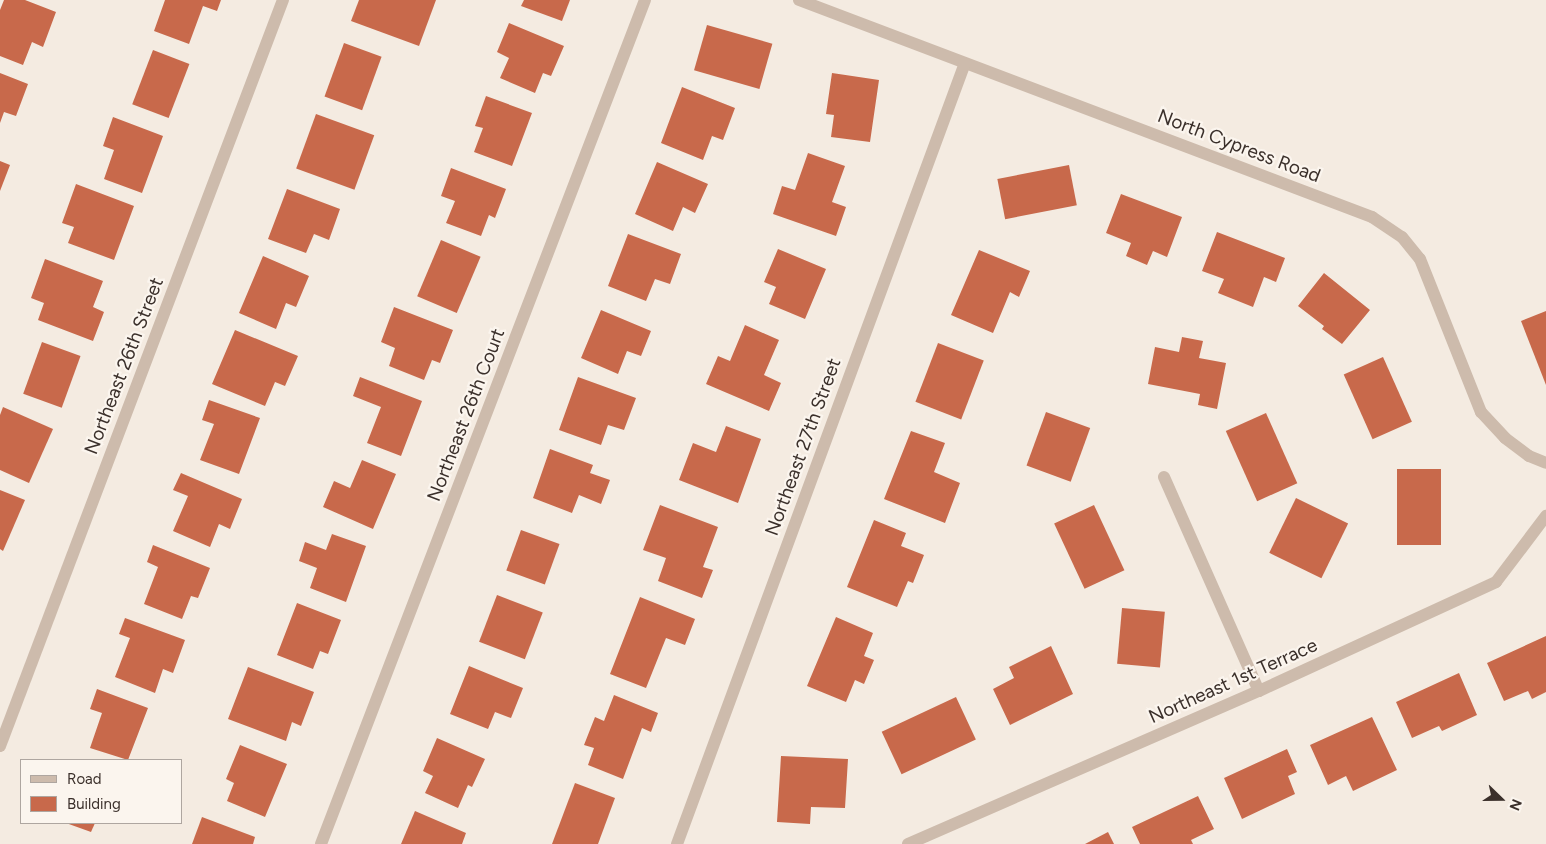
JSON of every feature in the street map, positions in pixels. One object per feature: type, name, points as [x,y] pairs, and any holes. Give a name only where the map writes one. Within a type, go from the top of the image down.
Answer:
[{"type":"street","name":"Northeast 26th Street","points":[[0,746],[283,0]]},
{"type":"street","name":"Northeast 26th Court","points":[[321,844],[646,0]]},
{"type":"street","name":"North Cypress Road","points":[[799,0],[1372,217],[1402,237],[1420,260],[1481,412],[1505,438],[1529,456],[1546,463]]},
{"type":"street","name":"Northeast 27th Street","points":[[677,844],[965,63]]},
{"type":"street","points":[[1164,477],[1260,691]]},
{"type":"street","name":"Northeast 1st Terrace","points":[[908,844],[1260,691],[1496,582],[1546,516]]},
{"type":"building","points":[[4,0],[25,0],[56,12],[43,47],[32,42],[23,65],[0,56],[0,10]]},
{"type":"building","points":[[165,0],[221,0],[217,11],[203,6],[189,44],[154,31]]},
{"type":"building","points":[[359,0],[436,0],[419,46],[351,21]]},
{"type":"building","points":[[524,0],[570,0],[562,21],[521,6]]},
{"type":"building","points":[[509,23],[564,46],[551,76],[543,73],[535,93],[500,78],[509,58],[497,52]]},
{"type":"building","points":[[707,25],[772,44],[759,89],[694,70]]},
{"type":"building","points":[[344,43],[382,57],[362,110],[325,97]]},
{"type":"building","points":[[153,50],[189,64],[169,118],[132,104]]},
{"type":"building","points":[[0,73],[28,84],[16,116],[4,112],[0,123]]},
{"type":"building","points":[[832,73],[879,80],[870,142],[831,137],[834,115],[826,114]]},
{"type":"building","points":[[682,87],[735,108],[723,140],[712,136],[703,160],[661,143]]},
{"type":"building","points":[[486,96],[532,113],[512,166],[474,152],[483,128],[475,126]]},
{"type":"building","points":[[316,114],[374,135],[354,190],[296,169]]},
{"type":"building","points":[[113,117],[163,136],[142,193],[104,179],[114,150],[103,146]]},
{"type":"building","points":[[808,153],[845,166],[832,202],[846,207],[836,236],[773,214],[782,186],[795,190]]},
{"type":"building","points":[[0,161],[10,165],[0,191]]},
{"type":"building","points":[[657,162],[708,184],[695,213],[683,207],[673,231],[635,214]]},
{"type":"building","points":[[1069,165],[1077,205],[1005,219],[997,179]]},
{"type":"building","points":[[451,168],[506,189],[495,218],[489,215],[481,236],[446,223],[455,201],[441,196]]},
{"type":"building","points":[[76,184],[134,206],[114,260],[68,243],[74,227],[62,223]]},
{"type":"building","points":[[287,189],[340,209],[329,240],[314,234],[306,253],[268,239]]},
{"type":"building","points":[[1121,194],[1182,217],[1167,257],[1153,251],[1147,265],[1126,256],[1131,243],[1106,233]]},
{"type":"building","points":[[1217,232],[1285,258],[1276,282],[1264,277],[1253,307],[1218,293],[1224,279],[1202,271]]},
{"type":"building","points":[[628,234],[681,254],[670,284],[655,279],[646,301],[608,286]]},
{"type":"building","points":[[441,240],[481,257],[457,313],[417,296]]},
{"type":"building","points":[[778,249],[826,269],[805,319],[769,304],[776,287],[764,282]]},
{"type":"building","points":[[979,250],[1030,271],[1019,297],[1010,292],[993,333],[951,315]]},
{"type":"building","points":[[263,256],[309,276],[296,307],[286,303],[276,329],[239,313]]},
{"type":"building","points":[[45,259],[103,281],[93,307],[104,312],[93,341],[38,320],[44,303],[31,298]]},
{"type":"building","points":[[1324,273],[1370,310],[1342,344],[1322,329],[1324,326],[1298,306]]},
{"type":"building","points":[[394,307],[453,330],[440,363],[432,360],[424,380],[389,366],[395,348],[381,342]]},
{"type":"building","points":[[601,310],[651,331],[641,356],[627,351],[618,374],[581,358]]},
{"type":"building","points":[[1546,311],[1546,385],[1521,321]]},
{"type":"building","points":[[745,325],[779,340],[764,375],[781,383],[769,411],[706,384],[718,356],[730,361]]},
{"type":"building","points":[[235,330],[298,356],[285,386],[275,382],[265,406],[212,384]]},
{"type":"building","points":[[1182,337],[1203,341],[1199,358],[1226,363],[1217,409],[1198,405],[1200,394],[1148,384],[1155,347],[1179,352]]},
{"type":"building","points":[[42,342],[81,356],[62,408],[23,394]]},
{"type":"building","points":[[938,343],[984,361],[961,419],[915,402]]},
{"type":"building","points":[[1383,357],[1412,422],[1373,439],[1344,374]]},
{"type":"building","points":[[360,377],[422,401],[401,456],[367,443],[381,407],[353,396]]},
{"type":"building","points":[[578,377],[636,398],[624,430],[608,425],[601,445],[559,430]]},
{"type":"building","points":[[209,400],[260,418],[239,474],[200,460],[214,424],[202,420]]},
{"type":"building","points":[[3,407],[53,429],[29,483],[0,470],[0,415]]},
{"type":"building","points":[[1046,412],[1090,428],[1071,482],[1027,466]]},
{"type":"building","points":[[1266,413],[1297,483],[1257,501],[1226,431]]},
{"type":"building","points":[[726,426],[761,439],[738,503],[679,480],[693,443],[716,452]]},
{"type":"building","points":[[911,431],[945,443],[934,472],[960,483],[945,523],[884,499]]},
{"type":"building","points":[[550,449],[593,465],[590,473],[610,480],[601,504],[579,495],[572,513],[533,498]]},
{"type":"building","points":[[362,460],[396,474],[373,529],[323,507],[334,481],[350,488]]},
{"type":"building","points":[[1397,469],[1441,469],[1441,545],[1397,545]]},
{"type":"building","points":[[181,473],[242,499],[230,529],[219,524],[210,547],[173,531],[188,496],[173,490]]},
{"type":"building","points":[[0,490],[25,500],[3,551],[0,549]]},
{"type":"building","points":[[1296,498],[1348,523],[1321,578],[1269,553]]},
{"type":"building","points":[[660,505],[718,527],[703,567],[713,570],[702,598],[658,581],[666,558],[643,550]]},
{"type":"building","points":[[1094,505],[1124,570],[1085,589],[1054,524]]},
{"type":"building","points":[[874,520],[906,533],[901,546],[924,555],[913,583],[908,581],[897,607],[847,587]]},
{"type":"building","points":[[521,530],[560,544],[545,584],[506,570]]},
{"type":"building","points":[[332,534],[366,546],[346,602],[310,588],[317,568],[299,561],[305,542],[326,550]]},
{"type":"building","points":[[153,545],[210,568],[198,598],[191,596],[182,619],[144,604],[158,567],[147,562]]},
{"type":"building","points":[[497,595],[543,613],[525,659],[479,642]]},
{"type":"building","points":[[640,597],[695,619],[685,645],[666,638],[646,688],[610,674]]},
{"type":"building","points":[[297,603],[341,620],[328,654],[320,651],[313,669],[277,655]]},
{"type":"building","points":[[1122,608],[1165,612],[1160,668],[1117,664]]},
{"type":"building","points":[[836,617],[873,633],[864,656],[874,660],[864,684],[855,680],[846,702],[807,686]]},
{"type":"building","points":[[125,618],[185,640],[173,673],[163,669],[155,693],[115,677],[130,638],[119,634]]},
{"type":"building","points":[[1546,636],[1546,692],[1532,699],[1528,691],[1504,701],[1487,663]]},
{"type":"building","points":[[1051,646],[1073,694],[1010,725],[993,689],[1014,678],[1009,667]]},
{"type":"building","points":[[469,666],[523,688],[511,718],[495,712],[488,729],[450,714]]},
{"type":"building","points":[[248,667],[314,692],[301,726],[292,722],[286,741],[228,719]]},
{"type":"building","points":[[1459,673],[1477,715],[1442,731],[1439,726],[1412,738],[1396,702]]},
{"type":"building","points":[[97,689],[148,708],[128,759],[90,748],[102,713],[90,709]]},
{"type":"building","points":[[614,695],[658,713],[651,732],[642,728],[623,779],[588,765],[594,748],[584,745],[595,717],[604,721]]},
{"type":"building","points":[[956,697],[976,740],[902,774],[882,732]]},
{"type":"building","points":[[1372,717],[1397,770],[1353,791],[1346,776],[1328,785],[1310,745]]},
{"type":"building","points":[[437,738],[485,759],[472,787],[468,785],[458,808],[425,793],[433,776],[423,771]]},
{"type":"building","points":[[240,745],[287,764],[265,817],[227,801],[234,783],[226,779]]},
{"type":"building","points":[[1287,749],[1297,772],[1288,776],[1295,794],[1242,819],[1224,778]]},
{"type":"building","points":[[781,756],[848,759],[845,808],[811,807],[810,824],[777,822]]},
{"type":"building","points":[[575,783],[615,798],[598,844],[552,844]]},
{"type":"building","points":[[1198,796],[1214,829],[1191,840],[1193,844],[1140,844],[1132,827]]},
{"type":"building","points":[[415,811],[466,833],[462,844],[401,844]]},
{"type":"building","points":[[202,817],[255,837],[253,844],[192,844]]},
{"type":"building","points":[[69,824],[95,824],[91,832]]},
{"type":"building","points":[[1108,832],[1114,844],[1085,844]]}]
